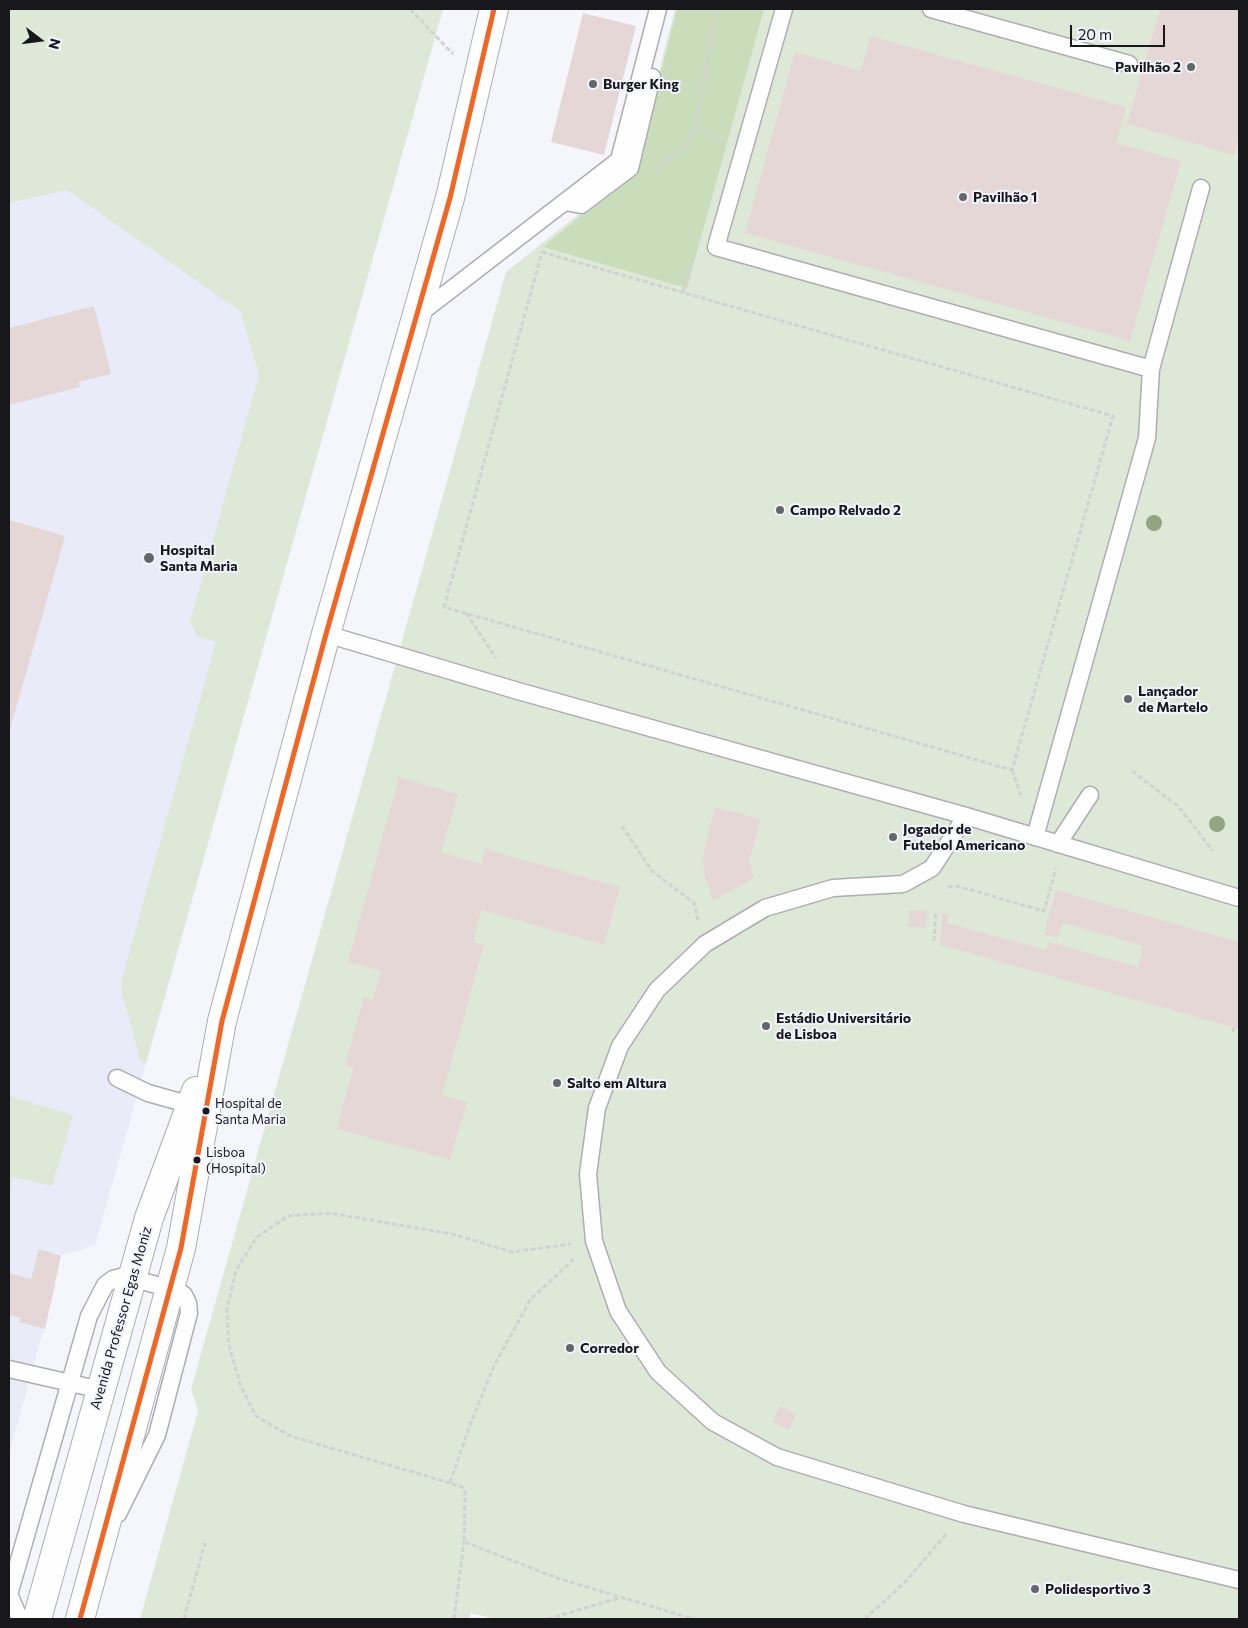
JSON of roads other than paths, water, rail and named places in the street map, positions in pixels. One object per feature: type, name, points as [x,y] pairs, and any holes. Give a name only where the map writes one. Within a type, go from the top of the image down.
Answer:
[{"type":"main road","name":"Avenida Professor Egas Moniz","points":[[80,1619],[181,1248],[222,1021],[326,634],[450,198],[494,9]]},
{"type":"main road","name":"Avenida Professor Egas Moniz","points":[[37,1619],[149,1218],[222,1021]]},
{"type":"main road","points":[[101,1390],[139,1400]]},
{"type":"lane","points":[[784,9],[716,247],[1151,369]]},
{"type":"lane","points":[[931,9],[1129,64]]},
{"type":"lane","points":[[417,315],[619,160],[658,11]]},
{"type":"lane","points":[[1035,837],[1147,438],[1151,369],[1201,188]]},
{"type":"lane","points":[[326,634],[518,691],[966,816],[1239,898]]},
{"type":"lane","points":[[1060,845],[1090,795]]},
{"type":"lane","points":[[966,816],[932,868],[903,884],[833,888],[765,908],[705,944],[657,990],[620,1046],[597,1108],[588,1174],[594,1241],[618,1311],[658,1372],[713,1422],[777,1457],[964,1514],[1239,1580]]},
{"type":"lane","points":[[117,1078],[148,1094],[191,1105]]},
{"type":"lane","points":[[24,1619],[18,1615],[9,1595],[70,1383],[90,1316],[100,1294],[113,1279],[124,1276],[170,1288],[184,1295],[189,1313],[162,1420],[150,1451],[102,1547],[91,1579]]},
{"type":"lane","points":[[9,1369],[101,1390]]},
{"type":"place","name":"Pavilhão 2","points":[[1191,67]]},
{"type":"place","name":"Burger King","points":[[593,84]]},
{"type":"place","name":"Pavilhão 1","points":[[963,197]]},
{"type":"place","name":"Campo Relvado 2","points":[[780,510]]},
{"type":"place","name":"Hospital Santa Maria","points":[[149,558]]},
{"type":"place","name":"Lançador de Martelo","points":[[1128,699]]},
{"type":"place","name":"Jogador de Futebol Americano","points":[[893,837]]},
{"type":"place","name":"Estádio Universitário de Lisboa","points":[[766,1026]]},
{"type":"place","name":"Salto em Altura","points":[[557,1083]]},
{"type":"place","name":"Hospital de Santa Maria","points":[[206,1111]]},
{"type":"place","name":"Lisboa (Hospital)","points":[[197,1160]]},
{"type":"place","name":"Corredor","points":[[570,1348]]},
{"type":"place","name":"Polidesportivo 3","points":[[1035,1589]]}]
